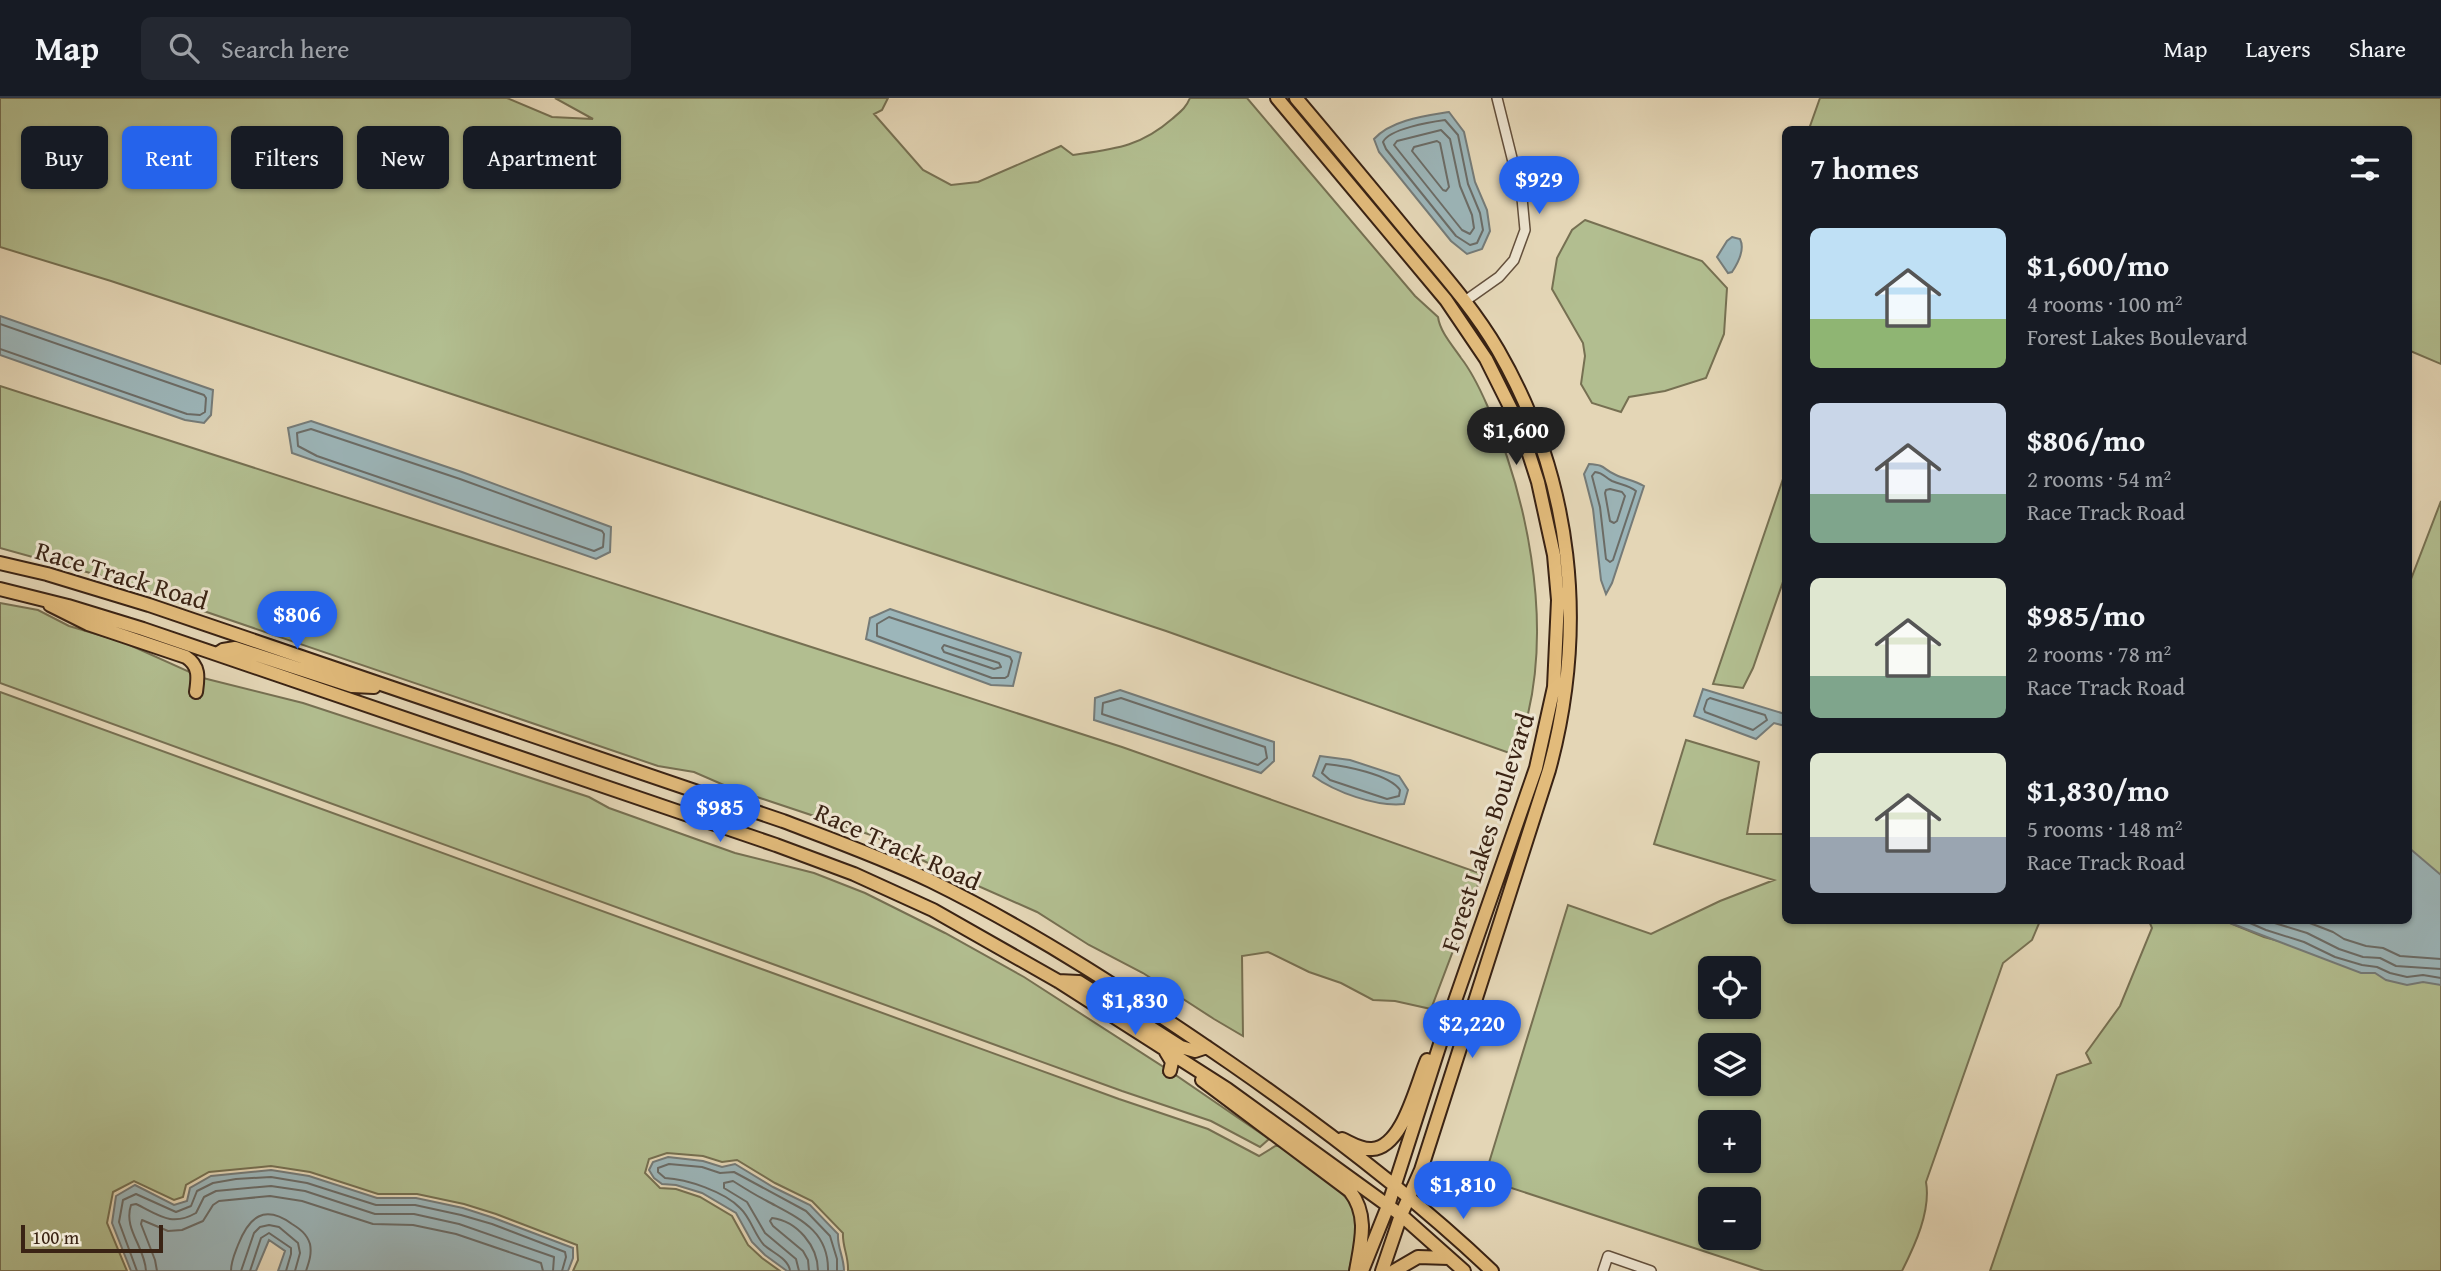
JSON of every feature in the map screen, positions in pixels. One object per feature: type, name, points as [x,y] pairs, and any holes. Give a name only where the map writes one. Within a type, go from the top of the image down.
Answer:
[{"type":"main road","name":"Forest Lakes Boulevard","points":[[1277,98],[1446,300],[1467,328],[1505,393],[1521,429],[1538,482],[1554,555],[1558,600],[1554,687],[1536,768],[1441,1041],[1388,1206],[1362,1271]]},
{"type":"main road","name":"Forest Lakes Boulevard","points":[[1296,98],[1465,301],[1498,350],[1533,422],[1552,477],[1567,555],[1571,599],[1567,688],[1549,770],[1410,1198],[1401,1215],[1382,1271]]},
{"type":"main road","name":"Race Track Road","points":[[0,563],[93,587],[783,821],[892,863],[973,903],[1052,948],[1207,1047],[1323,1129],[1410,1198],[1492,1271]]},
{"type":"main road","name":"Race Track Road","points":[[0,589],[38,597],[216,654],[823,862],[933,910],[1058,981],[1227,1089],[1401,1215],[1464,1271]]},
{"type":"main road","points":[[38,597],[75,619],[186,657],[197,669],[196,692]]},
{"type":"main road","points":[[216,654],[235,648],[352,686],[388,687]]},
{"type":"main road","points":[[1323,1129],[1359,1147],[1370,1149],[1386,1145],[1396,1135],[1427,1061],[1479,918],[1491,901]]},
{"type":"main road","points":[[1058,981],[1079,982],[1181,1047],[1195,1051],[1207,1047]]},
{"type":"main road","points":[[1161,1047],[1172,1062],[1170,1071]]},
{"type":"main road","points":[[1194,1068],[1214,1091],[1350,1191],[1358,1204],[1364,1228],[1356,1271]]},
{"type":"main road","points":[[1395,1271],[1418,1257],[1450,1258]]},
{"type":"street","points":[[1465,301],[1499,277],[1514,260],[1525,230],[1521,198],[1497,98]]},
{"type":"street","points":[[1603,1271],[1608,1256],[1651,1271]]},
{"type":"green space","points":[[0,98],[507,98],[552,117],[593,119],[555,98],[888,98],[882,110],[874,114],[923,170],[951,185],[978,182],[1061,146],[1073,155],[1137,141],[1149,136],[1172,119],[1190,98],[1247,98],[1415,296],[1438,317],[1444,333],[1472,375],[1487,405],[1514,478],[1524,517],[1536,597],[1534,676],[1528,714],[1515,755],[1166,631],[111,281],[0,247]]},
{"type":"green space","points":[[1820,98],[2441,98],[2441,364],[2412,352],[2412,126],[1810,126]]},
{"type":"green space","points":[[1585,220],[1702,261],[1727,288],[1724,334],[1706,378],[1665,391],[1629,397],[1621,412],[1592,403],[1581,384],[1585,356],[1583,343],[1552,289],[1557,258],[1572,230]]},
{"type":"green space","points":[[0,386],[1122,747],[1482,874],[1431,1009],[1395,1001],[1373,1000],[1341,983],[1309,972],[1268,952],[1242,956],[1243,1036],[1143,973],[1089,945],[1037,912],[874,836],[733,789],[694,772],[658,766],[101,576],[0,548]]},
{"type":"green space","points":[[1782,482],[1782,585],[1753,668],[1743,688],[1713,684]]},
{"type":"green space","points":[[2441,501],[2441,1271],[1990,1271],[2057,1075],[2091,1063],[2086,1053],[2120,1006],[2152,928],[2150,924],[2232,924],[2286,943],[2387,924],[2412,924],[2412,577]]},
{"type":"green space","points":[[0,603],[38,610],[69,626],[123,642],[192,673],[190,696],[200,698],[203,678],[303,703],[589,797],[609,808],[735,853],[814,873],[865,893],[1024,977],[1165,1068],[1163,1073],[1172,1077],[1174,1074],[1269,1139],[1260,1147],[1211,1121],[0,683]]},
{"type":"green space","points":[[0,692],[1208,1129],[1259,1156],[1277,1145],[1330,1182],[1351,1205],[1357,1219],[1358,1234],[1349,1271],[848,1271],[843,1233],[812,1201],[737,1160],[722,1162],[703,1156],[667,1153],[649,1159],[645,1173],[660,1188],[676,1189],[700,1197],[732,1216],[748,1245],[780,1271],[573,1271],[578,1260],[577,1245],[496,1214],[417,1194],[378,1194],[310,1172],[271,1166],[209,1172],[186,1185],[183,1197],[174,1200],[134,1181],[113,1192],[107,1223],[127,1271],[0,1271]]},
{"type":"green space","points":[[1686,740],[1759,762],[1747,834],[1782,834],[1782,924],[2039,924],[2032,940],[2003,963],[1926,1182],[1924,1216],[1902,1271],[1764,1271],[1700,1250],[1761,1250],[1761,1187],[1698,1187],[1698,1249],[1484,1179],[1568,905],[1651,934],[1720,901],[1774,880],[1654,844]]},
{"type":"water","points":[[1449,112],[1464,132],[1475,182],[1487,210],[1490,231],[1482,249],[1467,254],[1451,241],[1379,152],[1374,139],[1399,123]]},
{"type":"water","points":[[1732,237],[1740,239],[1741,251],[1732,272],[1728,273],[1717,257]]},
{"type":"water","points":[[0,316],[213,390],[211,415],[204,423],[185,420],[0,355]]},
{"type":"water","points":[[311,421],[462,472],[611,527],[610,552],[596,559],[292,453],[288,428]]},
{"type":"water","points":[[1589,464],[1602,466],[1616,475],[1644,486],[1606,594],[1601,580],[1593,509],[1584,474]]},
{"type":"water","points":[[890,609],[1021,653],[1013,686],[991,685],[866,639],[870,618]]},
{"type":"water","points":[[1703,689],[1782,713],[1782,725],[1774,723],[1756,739],[1694,716]]},
{"type":"water","points":[[1120,690],[1274,742],[1274,761],[1261,773],[1094,720],[1095,698]]},
{"type":"water","points":[[1320,756],[1350,760],[1399,776],[1408,790],[1404,804],[1369,801],[1322,782],[1313,776]]},
{"type":"water","points":[[2412,850],[2441,875],[2441,985],[2423,982],[2407,985],[2386,980],[2375,973],[2361,973],[2233,924],[2412,924]]},
{"type":"water","points":[[668,1157],[703,1161],[722,1167],[735,1164],[810,1205],[838,1234],[844,1271],[787,1271],[752,1242],[736,1213],[702,1193],[662,1184],[654,1178],[649,1170],[653,1162]]},
{"type":"water","points":[[271,1170],[309,1176],[377,1198],[416,1198],[463,1208],[573,1248],[573,1258],[568,1271],[278,1271],[285,1251],[269,1240],[256,1271],[131,1271],[112,1223],[116,1196],[135,1185],[174,1205],[187,1201],[190,1188],[211,1176]]}]
